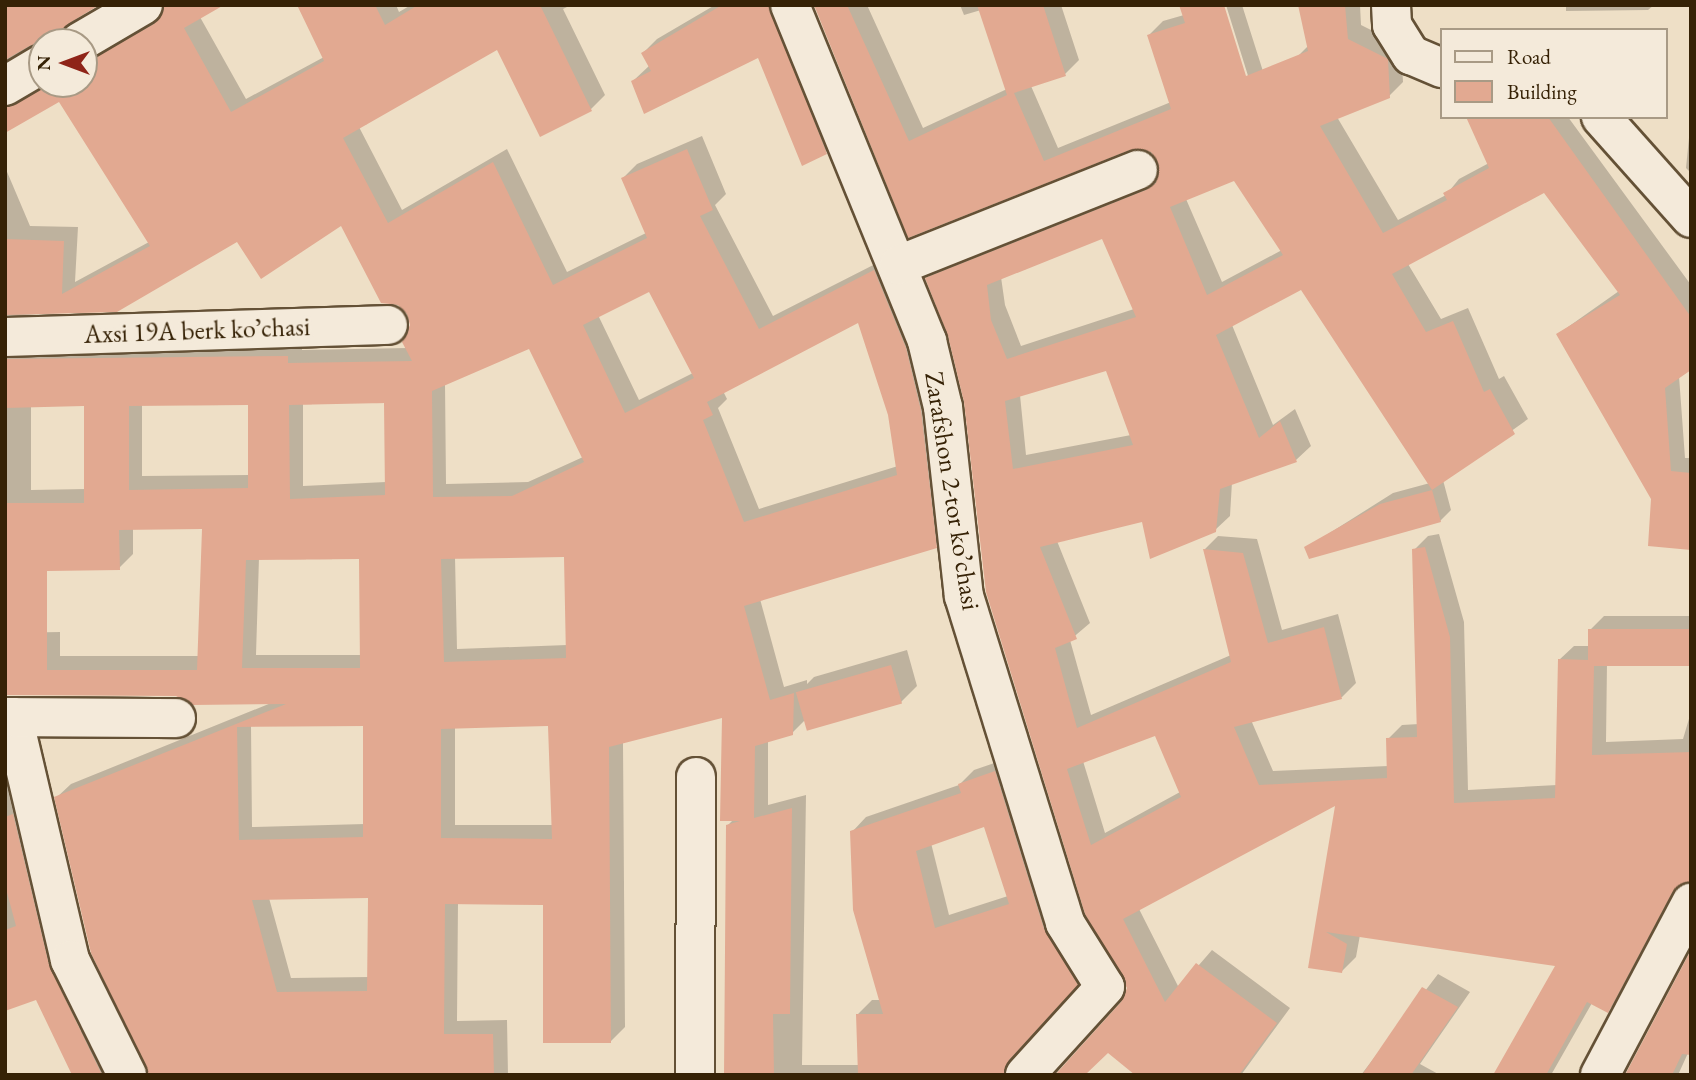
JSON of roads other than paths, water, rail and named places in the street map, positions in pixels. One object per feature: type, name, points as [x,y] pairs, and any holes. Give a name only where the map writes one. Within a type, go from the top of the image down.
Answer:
[{"type":"street","points":[[98,31],[143,5]]},
{"type":"street","name":"Zarafshon 2-tor koʼchasi","points":[[789,5],[899,265],[927,341],[943,407],[964,596],[1065,923],[1105,987],[1025,1075]]},
{"type":"street","points":[[1391,5],[1392,25],[1411,55],[1440,67]]},
{"type":"street","points":[[5,86],[28,72]]},
{"type":"street","points":[[1603,119],[1691,218]]},
{"type":"street","points":[[899,265],[1138,170]]},
{"type":"street","name":"Аxsi 19А berk koʼchasi","points":[[5,337],[388,325]]},
{"type":"street","points":[[127,1075],[70,960],[9,717],[176,718]]},
{"type":"street","points":[[695,1075],[696,777]]},
{"type":"street","points":[[1600,1075],[1691,904]]}]
